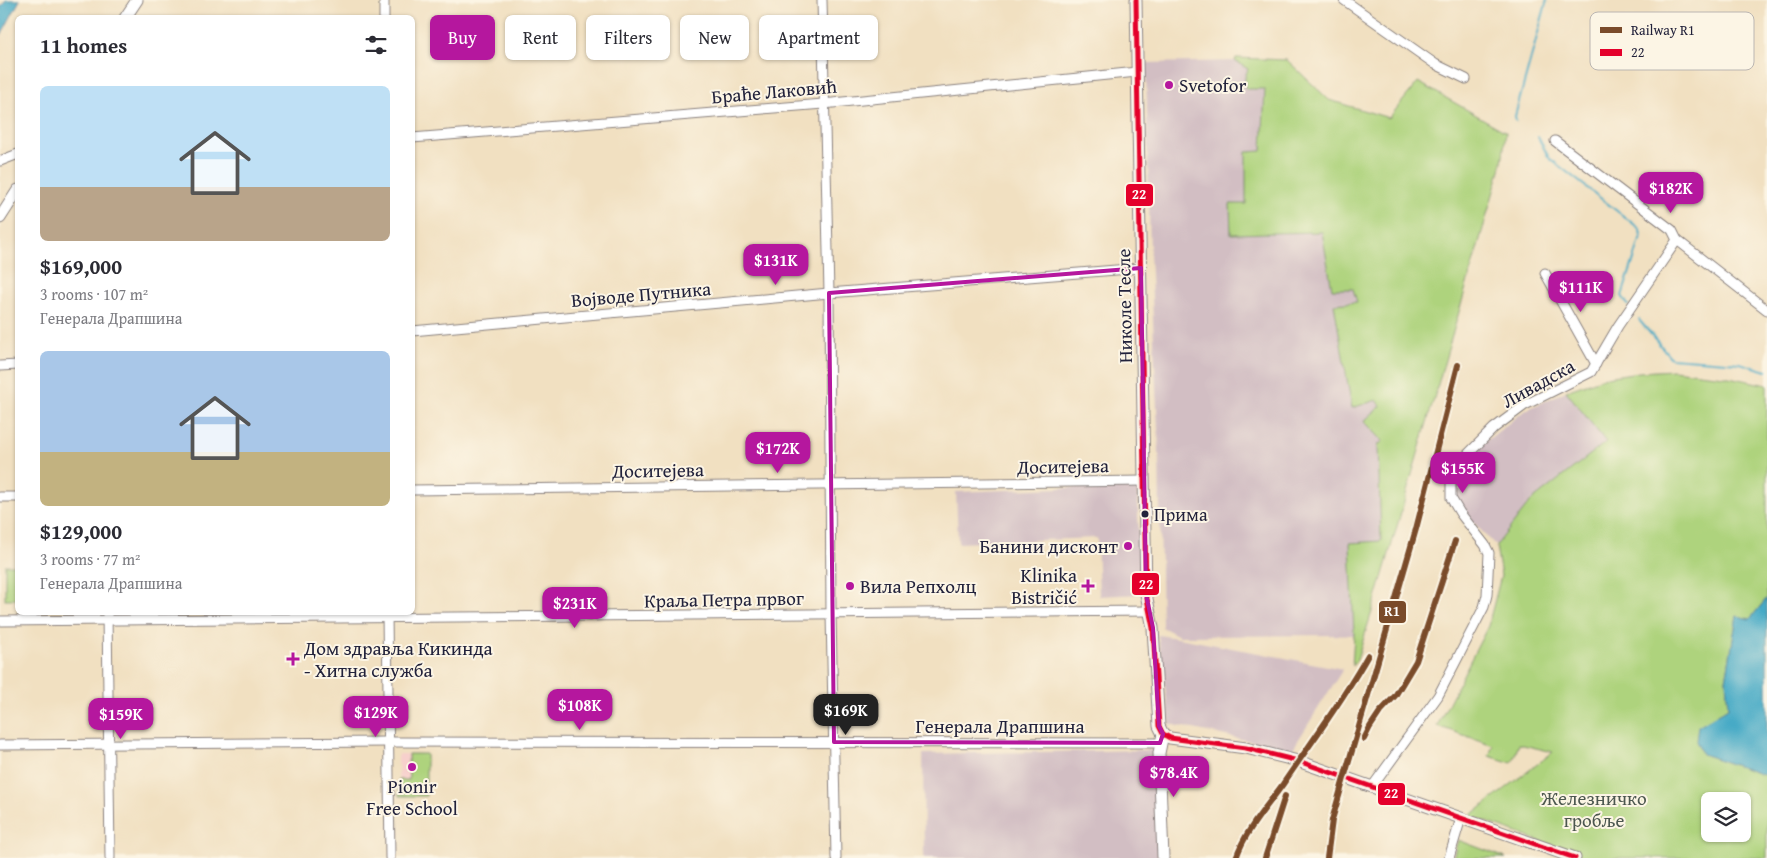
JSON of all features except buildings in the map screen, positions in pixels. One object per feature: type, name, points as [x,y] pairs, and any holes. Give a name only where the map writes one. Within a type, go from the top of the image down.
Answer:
[{"type":"main road","points":[[127,15],[137,0]]},
{"type":"main road","name":"Николе Тесле","points":[[1136,0],[1146,594],[1153,628],[1159,726],[1162,738],[1159,753],[1163,858]]},
{"type":"main road","points":[[0,218],[15,195]]},
{"type":"main road","points":[[1162,738],[1246,748],[1276,755],[1372,786],[1575,858]]},
{"type":"street","points":[[384,0],[384,15]]},
{"type":"street","points":[[822,0],[829,293],[831,614],[836,858]]},
{"type":"street","points":[[1344,0],[1435,64],[1466,79]]},
{"type":"street","name":"Браће Лаковић","points":[[415,138],[823,104],[1137,72]]},
{"type":"street","points":[[1556,141],[1672,230],[1677,240],[1767,310]]},
{"type":"street","points":[[0,161],[15,155]]},
{"type":"street","name":"Ливадска","points":[[1372,786],[1438,696],[1485,601],[1489,552],[1460,513],[1452,498],[1451,483],[1454,474],[1468,454],[1494,428],[1525,405],[1591,372],[1618,326],[1677,240]]},
{"type":"street","name":"Војводе Путника","points":[[415,331],[829,293],[1141,268]]},
{"type":"street","points":[[1545,273],[1596,364]]},
{"type":"street","points":[[0,366],[15,365]]},
{"type":"street","name":"Доситејева","points":[[415,490],[1144,481]]},
{"type":"street","points":[[0,497],[15,496]]},
{"type":"street","name":"Краља Петра првог","points":[[415,615],[1149,611]]},
{"type":"street","points":[[387,615],[390,858]]},
{"type":"street","name":"Краља Петра првог","points":[[0,622],[107,617],[387,615]]},
{"type":"street","points":[[107,617],[110,858]]},
{"type":"street","name":"Генерала Драпшина","points":[[0,746],[388,742],[834,742],[1162,738]]},
{"type":"street","points":[[1449,858],[1462,818]]},
{"type":"highlighted area","points":[[1141,268],[1146,594],[1153,628],[1159,726],[1163,734],[1160,743],[834,742],[829,293]]},
{"type":"shaded area","points":[[1235,61],[1248,69],[1265,88],[1262,151],[1246,152],[1246,204],[1322,232],[1332,289],[1353,289],[1357,303],[1334,304],[1352,407],[1377,399],[1381,407],[1383,442],[1378,445],[1381,541],[1351,543],[1354,635],[1179,636],[1162,627],[1159,453],[1150,253],[1146,63]]},
{"type":"shaded area","points":[[1566,391],[1606,442],[1530,502],[1496,546],[1457,505],[1455,485],[1470,454],[1524,411]]},
{"type":"shaded area","points":[[1137,485],[1141,594],[1099,596],[1097,538],[958,543],[956,492]]},
{"type":"shaded area","points":[[1158,635],[1343,669],[1292,750],[1170,724]]},
{"type":"shaded area","points":[[1155,750],[1159,858],[924,858],[923,754]]},
{"type":"shaded area","name":"Pionir Free School","points":[[398,754],[426,754],[426,796],[399,796]]},
{"type":"green space","points":[[1236,58],[1287,60],[1329,100],[1389,118],[1418,82],[1506,132],[1502,163],[1378,592],[1357,660],[1352,666],[1354,635],[1350,543],[1381,541],[1378,445],[1383,441],[1364,421],[1381,406],[1377,400],[1352,408],[1334,304],[1357,302],[1353,289],[1332,289],[1322,232],[1231,234],[1230,204],[1246,204],[1246,152],[1262,151],[1265,89],[1245,89],[1245,77],[1248,69],[1235,61]]},
{"type":"green space","name":"Железничко гробље","points":[[1673,370],[1724,376],[1767,385],[1767,598],[1750,619],[1737,616],[1726,680],[1728,708],[1699,726],[1702,754],[1767,776],[1767,858],[1587,858],[1470,816],[1553,752],[1519,744],[1512,763],[1489,756],[1493,745],[1437,726],[1488,626],[1501,576],[1496,546],[1530,502],[1606,442],[1566,391],[1606,377],[1639,372]]},
{"type":"green space","points":[[5,565],[15,565],[15,599],[5,599]]},
{"type":"green space","name":"Pionir Free School","points":[[408,754],[426,754],[426,796],[399,796],[399,780],[409,780]]},
{"type":"green space","points":[[1458,840],[1506,858],[1453,858]]},
{"type":"water","points":[[6,0],[20,0],[0,37],[0,8]]},
{"type":"water","points":[[1767,598],[1767,776],[1702,754],[1696,741],[1698,726],[1728,708],[1726,680],[1737,616],[1750,619]]},
{"type":"waterway","points":[[1516,121],[1515,116],[1547,0]]},
{"type":"waterway","points":[[1538,137],[1549,158],[1640,229],[1641,237],[1622,296],[1628,305]]},
{"type":"waterway","points":[[1639,320],[1671,358],[1740,363],[1767,371]]},
{"type":"rail line","name":"R1","points":[[1327,858],[1332,820],[1416,529],[1458,365]]},
{"type":"rail line","name":"R1","points":[[1364,739],[1380,712],[1395,696],[1416,661],[1455,541]]},
{"type":"rail line","name":"R1","points":[[1236,858],[1251,828],[1327,720],[1368,655]]},
{"type":"rail line","name":"R1","points":[[1265,858],[1285,796]]},
{"type":"transit line","name":"22","points":[[1136,0],[1146,594],[1153,628],[1159,726],[1163,734],[1170,738],[1246,748],[1298,761],[1575,858]]},
{"type":"place","name":"Svetofor","points":[[1169,85]]},
{"type":"place","name":"Прима","points":[[1145,514]]},
{"type":"place","name":"Банини дисконт","points":[[1128,546]]},
{"type":"place","name":"Вила Репхолц","points":[[850,586]]},
{"type":"place","name":"Klinika Bistričić","points":[[1088,586]]},
{"type":"place","name":"Дом здравља Кикинда - Хитна служба","points":[[293,659]]},
{"type":"place","name":"Pionir Free School","points":[[412,767]]}]
